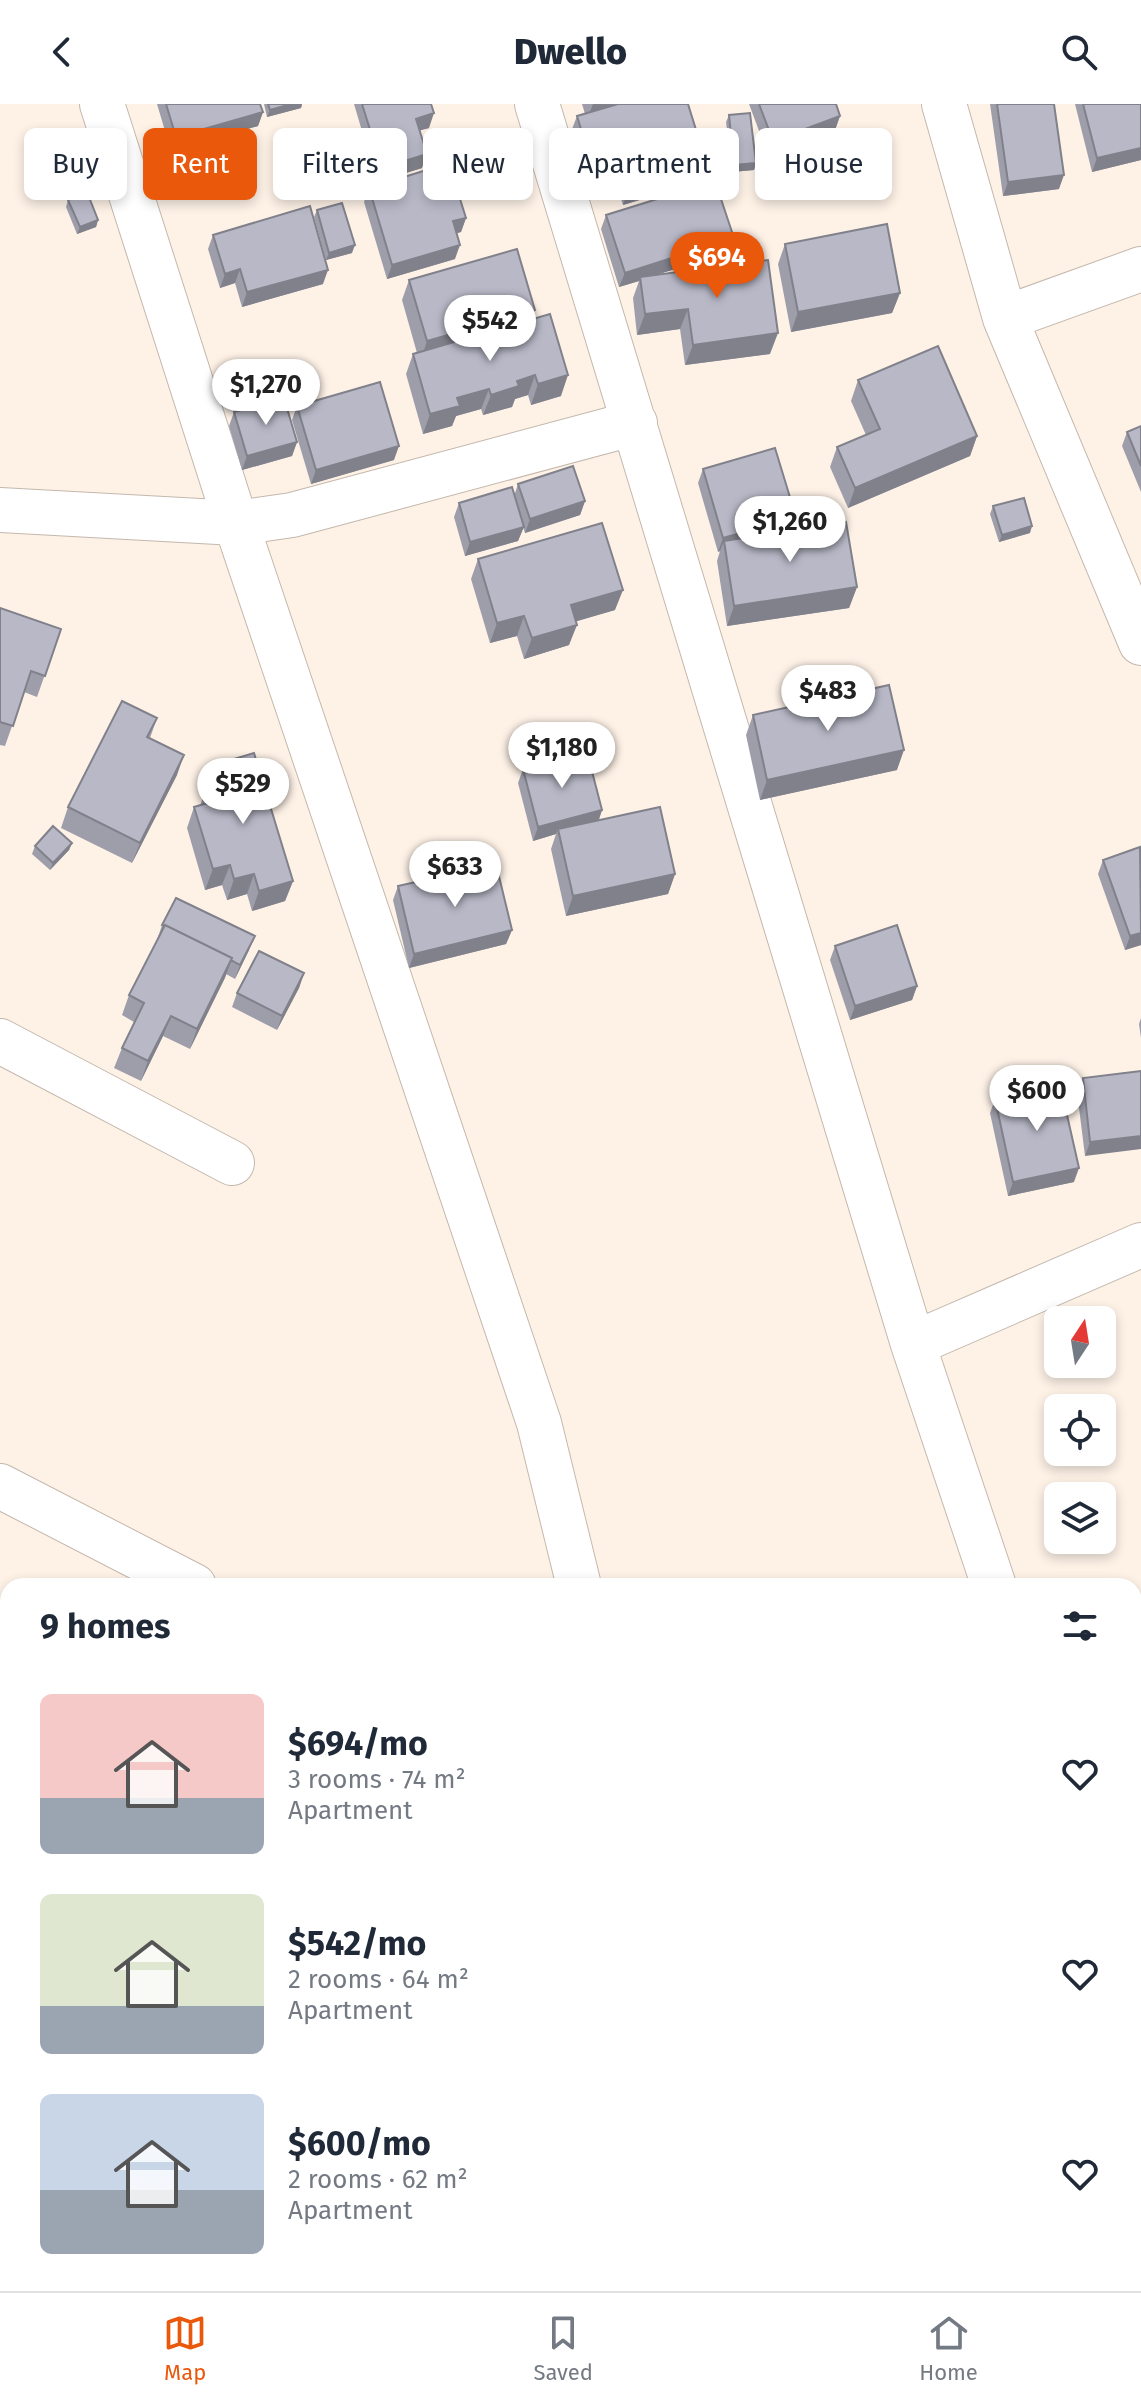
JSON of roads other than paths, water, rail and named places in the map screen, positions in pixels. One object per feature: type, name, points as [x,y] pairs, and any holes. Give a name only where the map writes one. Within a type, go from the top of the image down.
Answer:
[{"type":"street","points":[[102,104],[236,523],[539,1423],[577,1578]]},
{"type":"street","points":[[537,104],[913,1344],[991,1578]]},
{"type":"street","points":[[944,104],[1005,318],[1141,643]]},
{"type":"street","points":[[1005,318],[1141,269]]},
{"type":"street","points":[[0,510],[236,523],[292,515],[635,423]]},
{"type":"street","points":[[0,1041],[232,1163]]},
{"type":"street","points":[[913,1344],[1141,1245]]},
{"type":"street","points":[[0,1486],[178,1578]]}]
